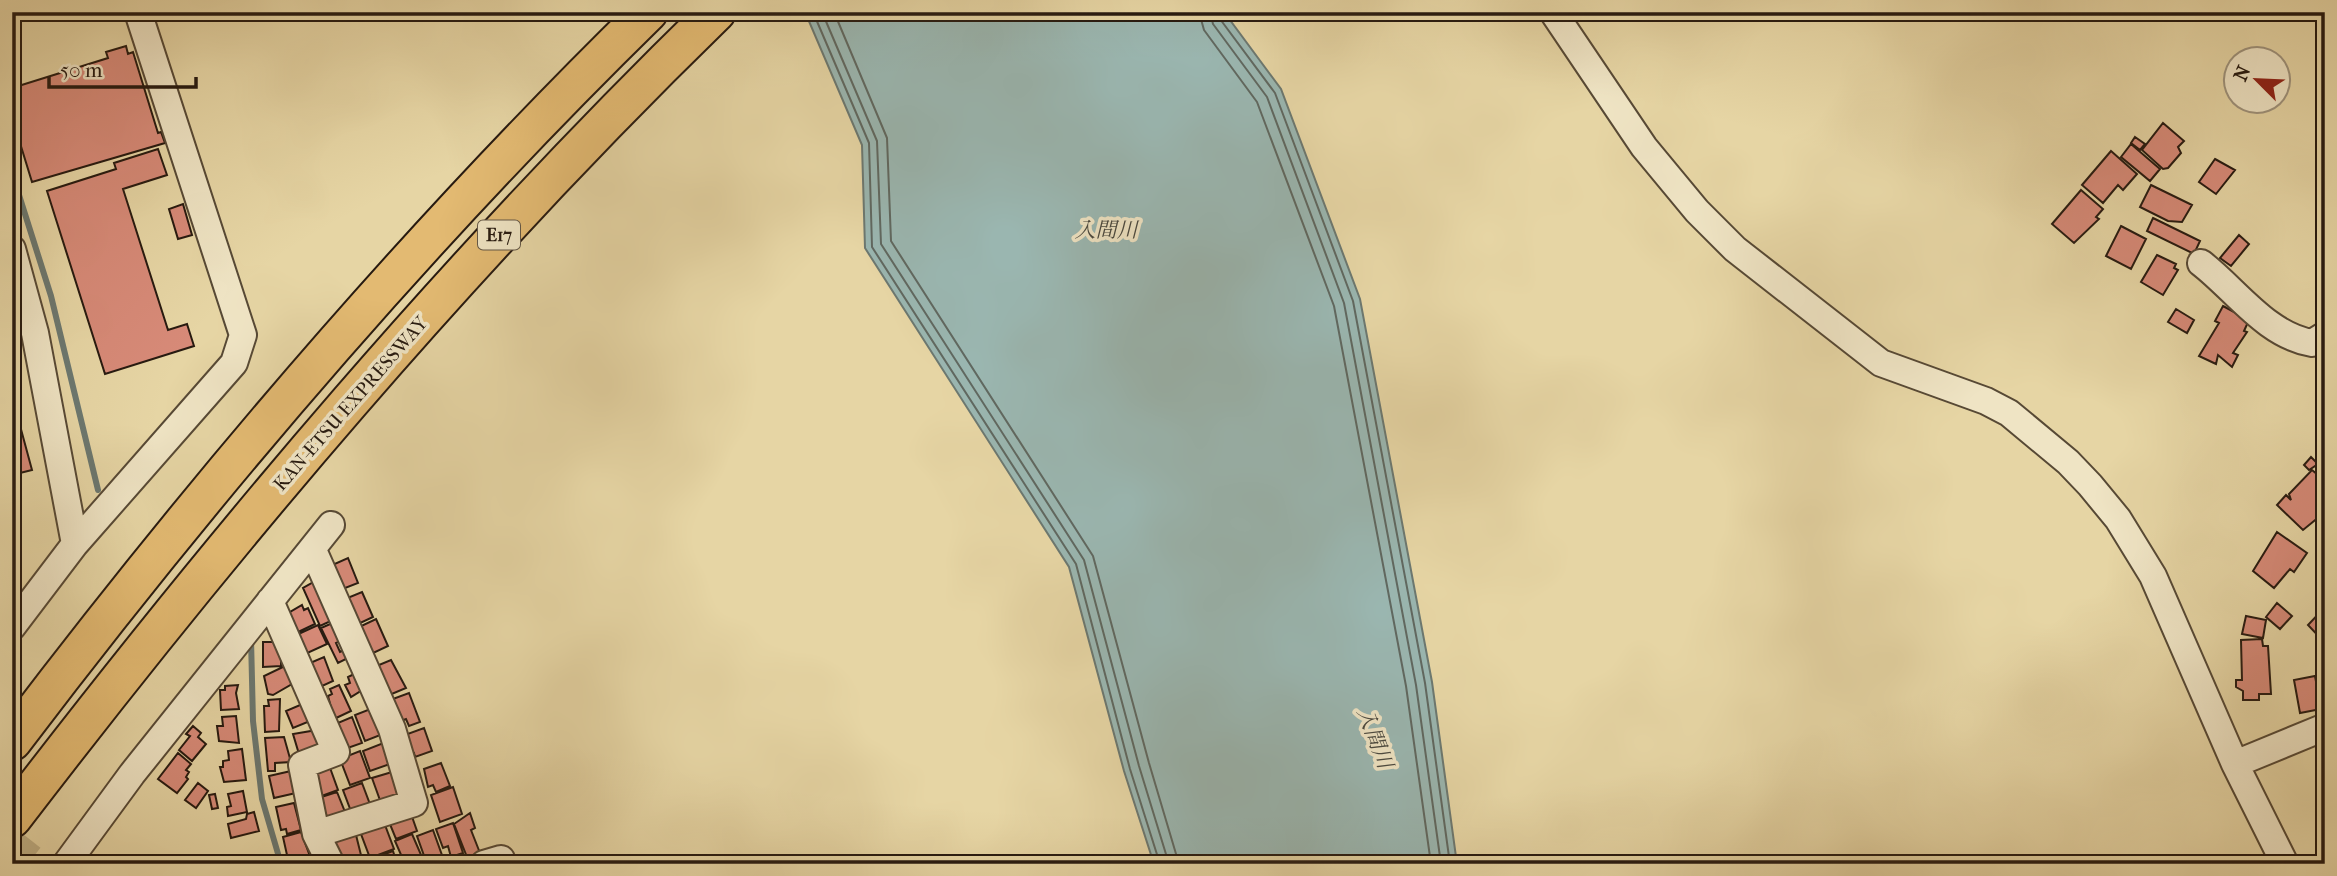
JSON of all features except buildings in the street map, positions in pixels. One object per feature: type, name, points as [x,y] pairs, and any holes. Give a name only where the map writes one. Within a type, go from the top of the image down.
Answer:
[{"type":"highway","name":"E17","points":[[12,741],[265,425],[496,165],[648,12]]},
{"type":"highway","name":"KAN-ETSU EXPRESSWAY","points":[[12,818],[292,468],[528,202],[716,12]]},
{"type":"street","points":[[12,627],[75,544],[234,363],[243,335],[138,12]]},
{"type":"street","points":[[1553,12],[1644,147],[1697,211],[1735,249],[1881,363],[1986,401],[2009,413],[2058,453],[2090,485],[2118,519],[2153,576],[2235,764],[2285,864]]},
{"type":"street","points":[[12,249],[40,357],[75,544]]},
{"type":"street","points":[[2201,263],[2253,311],[2284,334],[2312,343],[2325,335]]},
{"type":"street","points":[[66,864],[132,774],[331,525]]},
{"type":"street","points":[[313,550],[393,729],[414,803],[316,834]]},
{"type":"street","points":[[270,601],[336,752],[302,765],[316,834],[331,864]]},
{"type":"street","points":[[2235,764],[2325,727]]},
{"type":"water","name":"入間川","points":[[805,12],[1224,12],[1281,89],[1360,299],[1432,682],[1457,864],[1154,864],[1124,771],[1069,567],[865,248],[862,145]]},
{"type":"waterway","points":[[12,173],[51,296],[98,490]]},
{"type":"waterway","points":[[251,639],[253,721],[262,799],[281,864]]},
{"type":"tunnel","points":[[12,842],[40,864]]}]
